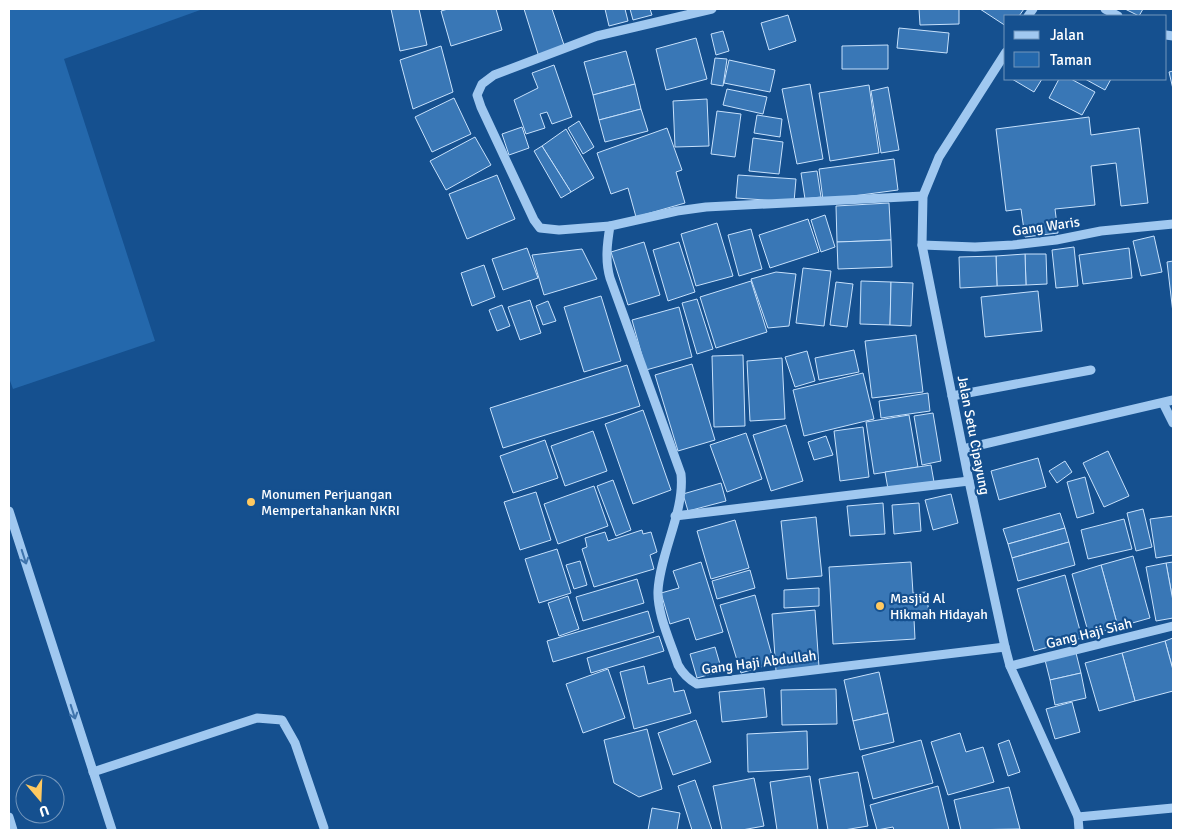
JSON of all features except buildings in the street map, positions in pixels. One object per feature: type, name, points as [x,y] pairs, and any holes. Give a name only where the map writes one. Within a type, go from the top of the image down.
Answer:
[{"type":"street","points":[[712,9],[597,36],[494,75],[482,84],[477,95],[534,220],[540,228],[560,230],[610,226],[678,211],[706,207],[923,196]]},
{"type":"street","points":[[1105,9],[1116,15]]},
{"type":"street","name":"Jalan Setu Cipayung","points":[[1004,55],[939,157],[923,196],[922,246],[968,481],[1010,666],[1078,816],[1079,830]]},
{"type":"street","name":"Gang Waris","points":[[922,246],[975,247],[1013,245],[1056,240],[1101,231],[1173,224]]},
{"type":"street","points":[[610,226],[607,246],[607,266],[610,278],[680,474],[681,489],[675,516],[968,481]]},
{"type":"street","points":[[952,396],[1090,370]]},
{"type":"street","points":[[962,449],[1173,400]]},
{"type":"street","points":[[1163,403],[1173,423]]},
{"type":"street","points":[[9,511],[112,830]]},
{"type":"street","name":"Gang Haji Abdullah","points":[[675,516],[659,581],[659,606],[678,665],[689,680],[697,684],[1005,647]]},
{"type":"street","name":"Gang Haji Siah","points":[[1010,666],[1173,626]]},
{"type":"street","points":[[93,772],[257,718],[282,720],[295,743],[324,828]]},
{"type":"street","points":[[1078,816],[1173,808]]},
{"type":"street","points":[[9,817],[13,830]]},
{"type":"green space","points":[[9,9],[203,9],[64,59],[155,341],[13,389],[9,378]]},
{"type":"place","name":"Monumen Perjuangan Mempertahankan NKRI","points":[[251,502]]},
{"type":"place","name":"Masjid Al Hikmah Hidayah","points":[[880,606]]}]
